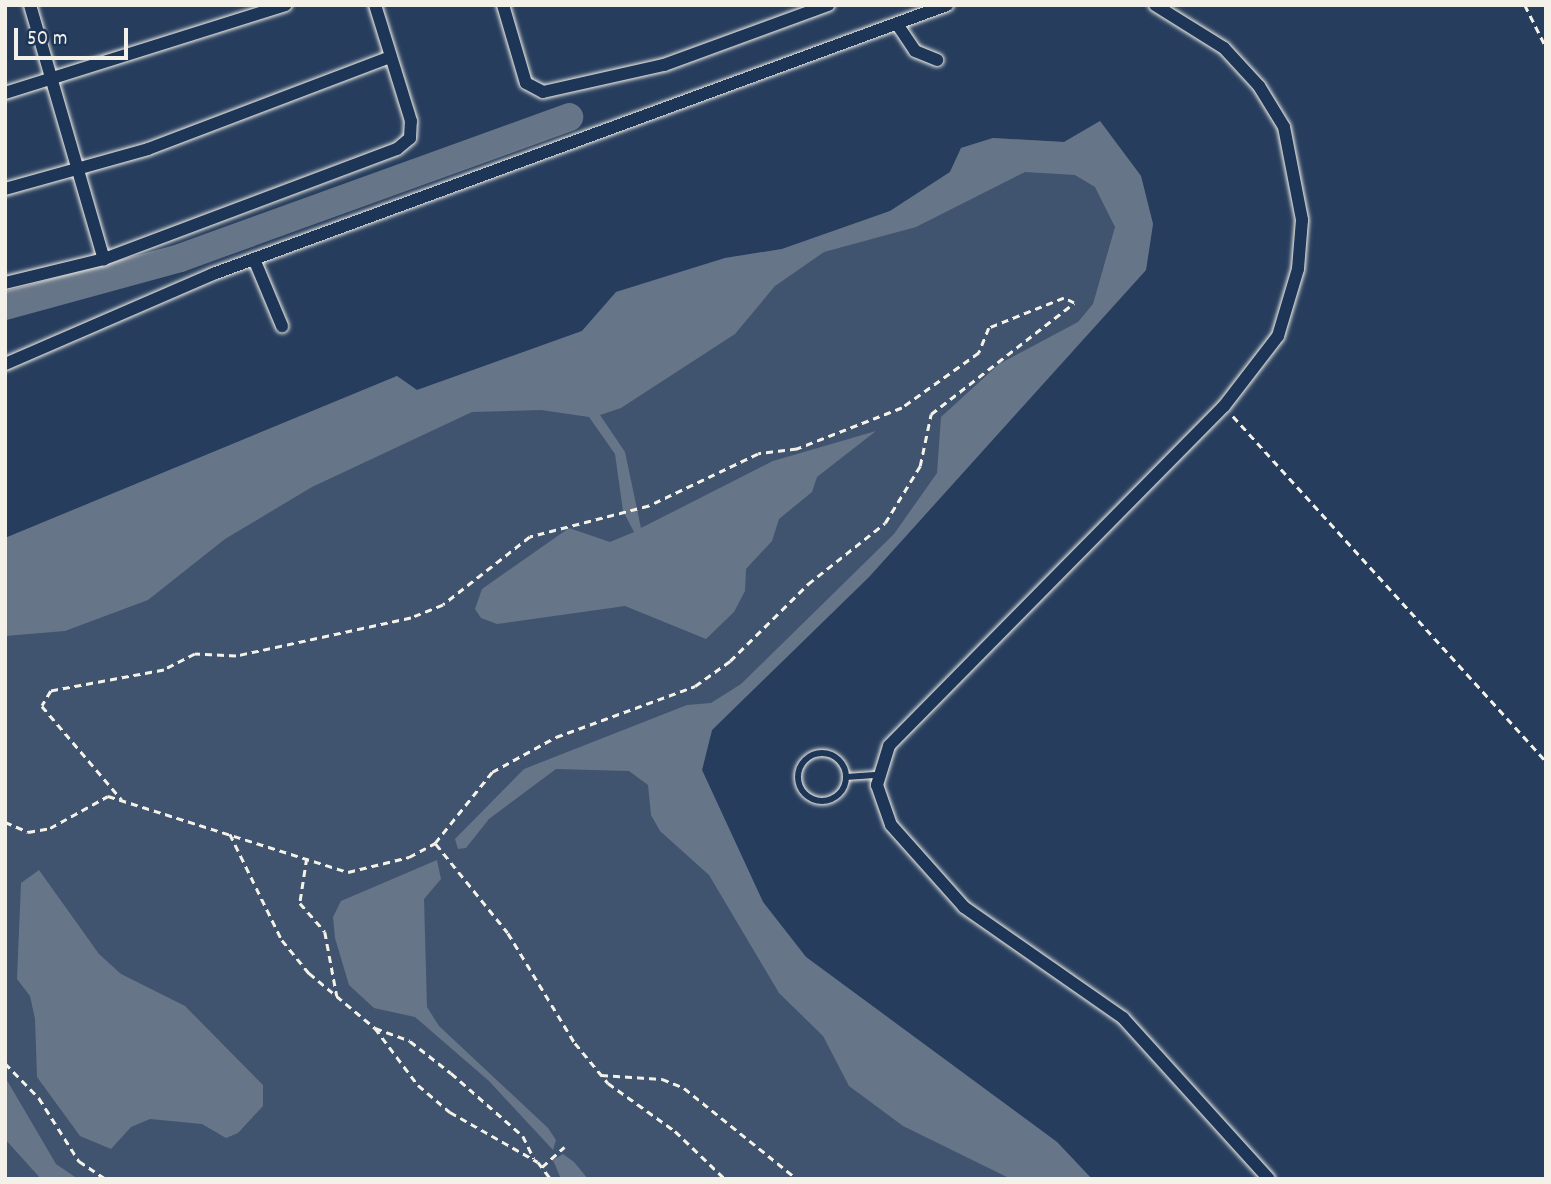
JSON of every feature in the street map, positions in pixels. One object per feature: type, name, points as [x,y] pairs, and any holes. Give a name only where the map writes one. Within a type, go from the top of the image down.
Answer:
[{"type":"street","points":[[30,5],[104,258]]},
{"type":"street","points":[[5,93],[285,5]]},
{"type":"street","points":[[5,283],[104,258],[397,149],[410,138],[411,121],[388,58],[375,5]]},
{"type":"street","points":[[503,5],[526,83],[544,92],[664,65],[828,5]]},
{"type":"street","points":[[5,364],[254,259],[947,5]]},
{"type":"street","points":[[1155,5],[1224,48],[1259,86],[1284,127],[1297,169],[1302,220],[1298,269],[1278,336],[1224,406],[889,746],[878,775],[891,825],[964,906],[1123,1018],[1269,1179]]},
{"type":"street","points":[[897,24],[915,51],[937,60]]},
{"type":"street","points":[[5,189],[229,121],[388,58]]},
{"type":"street","points":[[254,259],[282,326]]},
{"type":"lane","points":[[820,753],[841,763],[846,777],[841,792],[828,801],[806,795],[798,782],[806,760],[820,753]]},
{"type":"lane","points":[[846,777],[878,775]]},
{"type":"path","points":[[1525,5],[1546,47]]},
{"type":"path","points":[[5,822],[28,832],[50,828],[108,796],[307,858],[358,871],[435,842],[492,772],[556,737],[695,686],[730,661],[808,584],[886,523],[920,466],[931,414],[1057,320],[1074,303],[1071,297],[989,328],[979,353],[925,397],[797,449],[758,454],[649,506],[552,527],[443,606],[411,618],[236,656],[195,654],[164,670],[51,691],[41,706],[122,800]]},
{"type":"path","points":[[1224,406],[1546,761]]},
{"type":"path","points":[[230,834],[282,940],[338,998],[376,1028],[418,1086],[450,1112],[534,1160],[551,1179]]},
{"type":"path","points":[[435,842],[508,933],[601,1075],[724,1178]]},
{"type":"path","points":[[307,858],[300,903],[325,932],[338,998]]},
{"type":"path","points":[[376,1028],[410,1041],[451,1073],[523,1136],[534,1160]]},
{"type":"path","points":[[5,1063],[38,1098],[79,1161],[106,1179]]},
{"type":"path","points":[[601,1075],[662,1079],[684,1088],[797,1179]]},
{"type":"path","points":[[542,1167],[563,1148]]},
{"type":"shaded area","points":[[1100,121],[1141,176],[1153,224],[1146,270],[869,577],[712,730],[702,770],[763,902],[806,957],[1057,1142],[1092,1179],[5,1179],[5,538],[397,376],[417,390],[582,331],[616,292],[725,258],[782,249],[890,211],[950,172],[961,148],[993,138],[1064,142]]},
{"type":"shaded area","points":[[1100,121],[1141,176],[1153,224],[1146,270],[869,577],[712,730],[702,770],[763,902],[806,957],[1057,1142],[1092,1179],[1011,1179],[903,1126],[849,1086],[823,1036],[779,993],[709,875],[660,831],[651,815],[648,785],[629,771],[556,769],[489,819],[466,848],[458,849],[455,839],[524,769],[687,705],[711,703],[741,684],[894,534],[937,473],[941,417],[999,364],[1078,322],[1093,304],[1115,227],[1095,187],[1075,175],[1025,172],[916,227],[824,252],[775,286],[735,334],[621,408],[600,415],[625,452],[641,528],[773,461],[876,431],[817,477],[812,492],[779,519],[772,541],[746,569],[745,591],[734,612],[706,639],[625,606],[497,624],[481,618],[475,609],[482,589],[569,528],[610,542],[634,532],[623,511],[615,454],[589,417],[541,410],[472,412],[312,487],[225,539],[148,600],[65,631],[5,636],[5,538],[397,376],[417,390],[582,331],[616,292],[725,258],[782,249],[890,211],[950,172],[961,148],[993,138],[1064,142]]},
{"type":"shaded area","points":[[437,860],[441,879],[424,899],[427,1007],[439,1026],[548,1128],[556,1140],[553,1150],[489,1081],[415,1017],[374,1008],[349,985],[335,938],[333,917],[341,901]]},
{"type":"shaded area","points":[[39,870],[99,954],[121,974],[185,1006],[263,1085],[263,1106],[238,1133],[226,1138],[202,1124],[150,1119],[131,1127],[111,1149],[80,1136],[37,1077],[35,1019],[30,996],[17,979],[21,883]]},
{"type":"shaded area","points":[[5,1077],[56,1164],[78,1179],[41,1179],[5,1139]]},
{"type":"shaded area","points":[[563,1154],[574,1162],[588,1179],[561,1179],[553,1160]]},
{"type":"waterway","points":[[5,306],[180,258],[569,117]]}]
